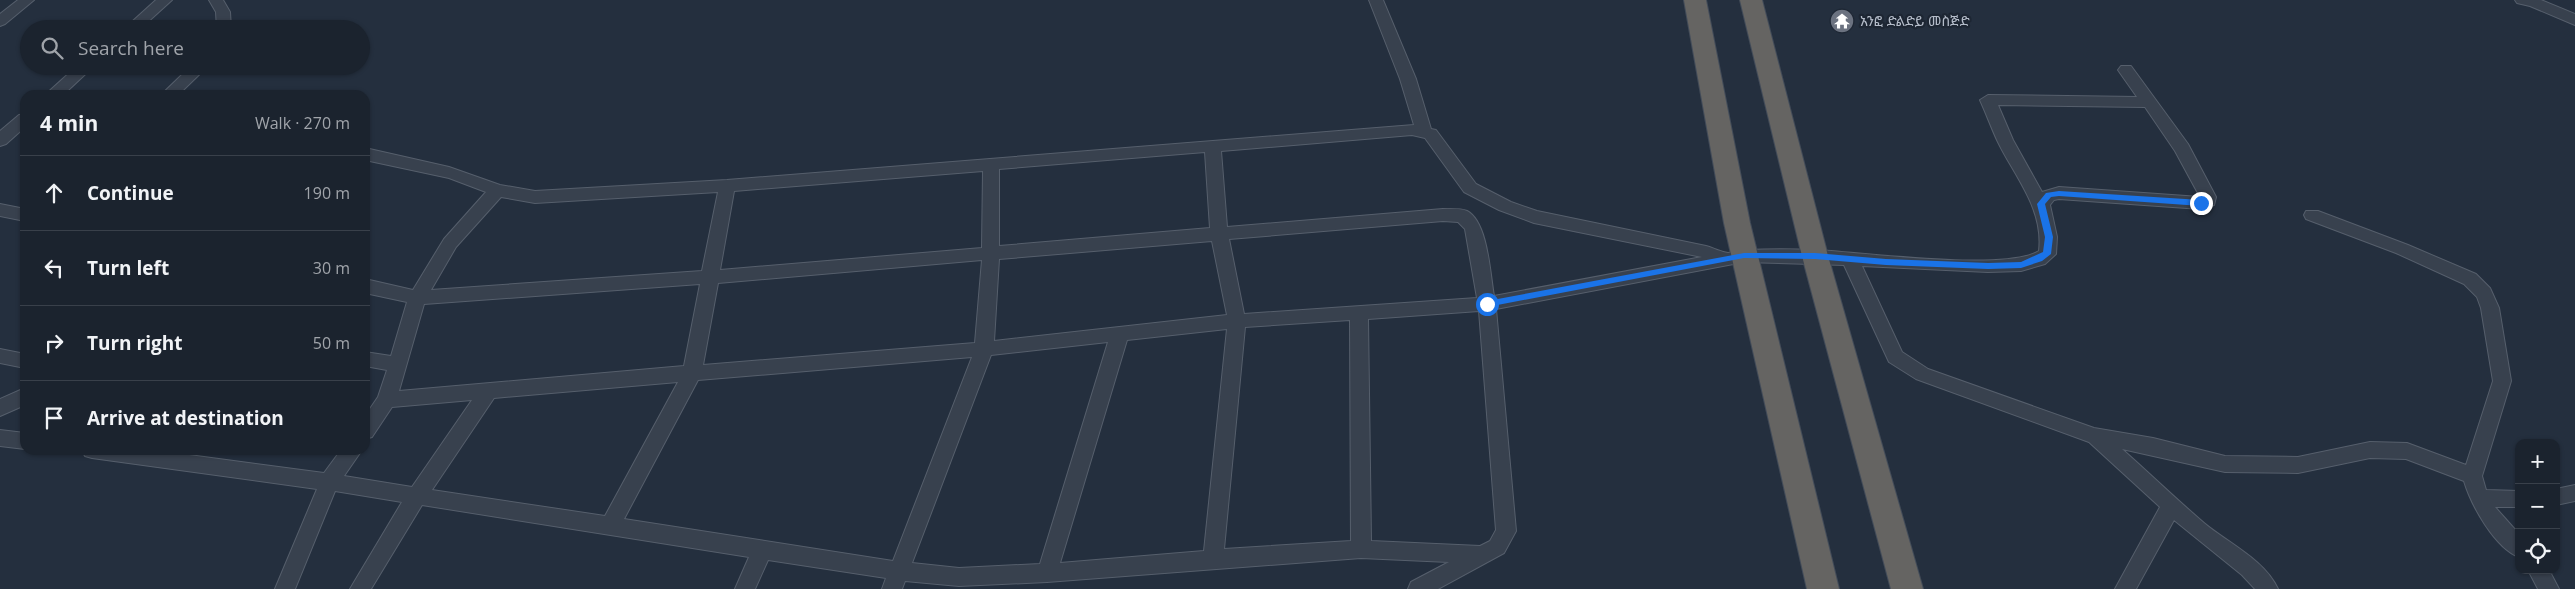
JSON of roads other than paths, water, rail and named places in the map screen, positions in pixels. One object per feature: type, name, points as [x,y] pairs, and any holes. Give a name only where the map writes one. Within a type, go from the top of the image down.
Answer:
[{"type":"highway","points":[[1751,0],[1815,256],[1907,589]]},
{"type":"highway","points":[[1695,4],[1709,75],[1734,257],[1823,589]]},
{"type":"street","points":[[0,21],[27,0]]},
{"type":"street","points":[[142,20],[165,0]]},
{"type":"street","points":[[216,0],[223,12],[223,20]]},
{"type":"street","points":[[1376,0],[1408,78],[1424,132]]},
{"type":"street","points":[[2522,0],[2533,2],[2575,20]]},
{"type":"street","points":[[2041,204],[2049,195],[2059,193],[2201,203],[2208,201],[2208,197],[2182,148],[2151,102],[2126,70]]},
{"type":"street","points":[[59,90],[76,75]]},
{"type":"street","points":[[175,90],[191,75]]},
{"type":"street","points":[[387,400],[984,349],[1237,321],[1487,304],[1734,257],[1815,256],[1988,266],[2021,265],[2047,254],[2049,237],[2041,204],[2005,140],[1988,100],[2151,102]]},
{"type":"street","points":[[0,140],[20,123]]},
{"type":"street","points":[[370,155],[459,175],[480,181],[498,190],[535,196],[727,186],[1412,130],[1430,134],[1470,188],[1505,206],[1534,217],[1734,257]]},
{"type":"street","points":[[1213,147],[1219,233],[1237,321],[1213,559]]},
{"type":"street","points":[[896,580],[984,349],[991,252],[991,165]]},
{"type":"street","points":[[611,525],[692,373],[727,186]]},
{"type":"street","points":[[370,424],[387,400],[399,365],[417,298],[450,243],[498,190]]},
{"type":"street","points":[[0,210],[20,214]]},
{"type":"street","points":[[370,287],[417,298],[711,277],[1442,215],[1462,216],[1473,226],[1487,304],[1506,531],[1497,547],[1418,589]]},
{"type":"street","points":[[2312,215],[2402,249],[2470,279],[2484,292],[2490,308],[2502,380],[2472,476],[2479,498],[2492,518],[2515,544]]},
{"type":"street","points":[[1850,259],[1895,357],[1905,366],[1922,374],[1995,402],[2094,436],[2153,446],[2225,464],[2298,465],[2370,450],[2407,452],[2472,476]]},
{"type":"street","points":[[1359,313],[1361,549]]},
{"type":"street","points":[[1047,574],[1120,334]]},
{"type":"street","points":[[0,356],[20,360]]},
{"type":"street","points":[[370,361],[399,365]]},
{"type":"street","points":[[360,589],[417,496],[489,390]]},
{"type":"street","points":[[0,408],[20,398]]},
{"type":"street","points":[[2094,436],[2198,530],[2249,569],[2268,589]]},
{"type":"street","points":[[0,438],[20,440]]},
{"type":"street","points":[[129,455],[329,482],[763,549],[896,580],[1047,574],[1213,559],[1361,549],[1482,555]]},
{"type":"street","points":[[284,589],[329,482],[348,455]]},
{"type":"street","points":[[2560,496],[2575,493]]},
{"type":"street","points":[[2479,498],[2515,499]]},
{"type":"street","points":[[2125,589],[2171,506]]},
{"type":"street","points":[[745,589],[763,549]]},
{"type":"street","points":[[2540,574],[2549,589]]},
{"type":"place","name":"አንፎ ድልድይ መስጅድ","points":[[1842,21]]}]
